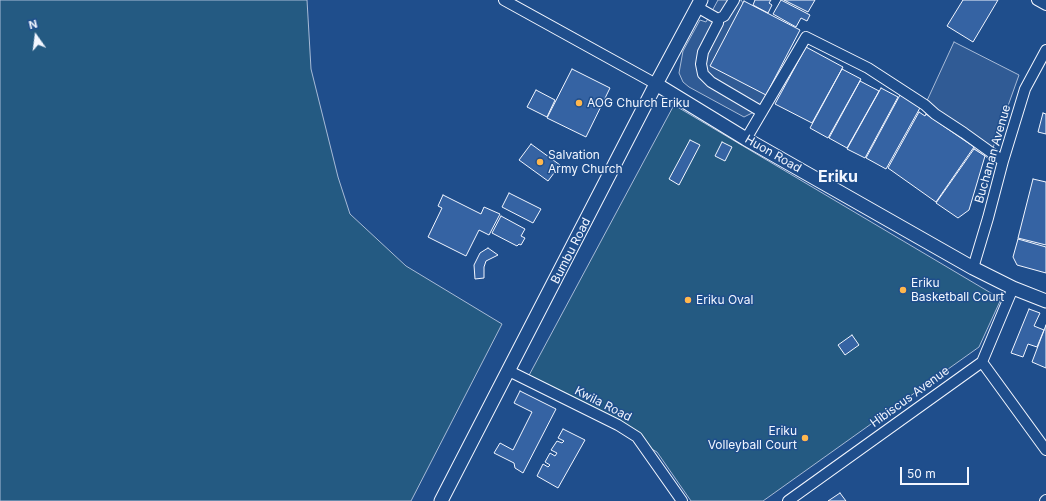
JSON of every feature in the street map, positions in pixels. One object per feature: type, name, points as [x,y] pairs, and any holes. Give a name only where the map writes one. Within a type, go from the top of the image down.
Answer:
[{"type":"main road","name":"Bumbu Road","points":[[441,501],[699,3]]},
{"type":"main road","name":"Huon Road","points":[[656,84],[746,139],[973,268],[1013,288],[1046,301]]},
{"type":"street","name":"Huon Road","points":[[504,0],[656,84]]},
{"type":"street","points":[[718,19],[724,16],[734,0]]},
{"type":"street","points":[[1037,0],[1046,5]]},
{"type":"street","points":[[699,3],[718,19]]},
{"type":"street","points":[[718,19],[718,23],[703,52],[700,64],[703,74],[711,82],[762,112]]},
{"type":"street","points":[[746,139],[806,37],[868,68],[925,105],[935,114],[1003,161]]},
{"type":"street","name":"Buchanan Avenue","points":[[973,268],[1025,89],[1046,50]]},
{"type":"street","points":[[1013,288],[982,362],[1046,450]]},
{"type":"street","name":"Hibiscus Avenue","points":[[788,501],[982,362]]},
{"type":"street","name":"Kwila Road","points":[[509,371],[618,425],[637,437],[682,501]]},
{"type":"shaded area","points":[[0,0],[307,0],[311,69],[338,177],[350,214],[406,266],[502,324],[411,501],[0,501]]},
{"type":"shaded area","points":[[718,0],[741,0],[743,3],[766,95],[754,112],[744,117],[689,87],[683,82],[679,73],[683,51],[700,20],[706,22]]},
{"type":"shaded area","points":[[954,42],[1019,75],[989,159],[926,114],[925,105]]},
{"type":"shaded area","points":[[674,105],[1001,299],[979,347],[763,501],[691,501],[657,452],[527,379]]},
{"type":"building","points":[[755,0],[771,0],[769,3],[772,5],[768,13],[753,5]]},
{"type":"building","points":[[781,0],[810,15],[807,21],[801,18],[796,27],[773,14]]},
{"type":"building","points":[[784,0],[815,0],[808,12]]},
{"type":"building","points":[[963,0],[998,0],[973,42],[947,26]]},
{"type":"building","points":[[744,1],[800,30],[766,95],[710,66]]},
{"type":"building","points":[[806,47],[843,67],[812,123],[775,104]]},
{"type":"building","name":"AOG Church Eriku","points":[[572,69],[610,88],[586,137],[547,118]]},
{"type":"building","points":[[842,69],[861,79],[828,138],[810,128]]},
{"type":"building","points":[[860,81],[879,91],[847,148],[829,138]]},
{"type":"building","points":[[881,88],[898,97],[865,158],[847,149]]},
{"type":"building","points":[[536,90],[555,100],[547,117],[527,107]]},
{"type":"building","points":[[900,95],[921,106],[886,169],[866,158]]},
{"type":"building","points":[[919,112],[925,116],[926,114],[974,147],[936,202],[888,168]]},
{"type":"building","points":[[1043,113],[1046,114],[1046,134],[1038,132]]},
{"type":"building","points":[[690,140],[700,145],[679,185],[669,179]]},
{"type":"building","points":[[722,142],[732,147],[725,161],[715,156]]},
{"type":"building","name":"Salvation Army Church","points":[[531,144],[560,165],[548,181],[519,160]]},
{"type":"building","points":[[974,149],[985,156],[969,210],[958,218],[936,203]]},
{"type":"building","points":[[1033,179],[1046,182],[1046,245],[1018,238]]},
{"type":"building","points":[[509,193],[541,209],[533,223],[502,207]]},
{"type":"building","points":[[443,195],[481,214],[484,207],[500,214],[489,235],[479,230],[466,256],[428,237],[442,208],[438,206]]},
{"type":"building","points":[[501,216],[525,229],[521,236],[525,238],[521,245],[519,244],[517,246],[492,233]]},
{"type":"building","points":[[1018,239],[1046,247],[1046,273],[1017,265],[1013,257]]},
{"type":"building","points":[[488,248],[498,255],[486,261],[484,267],[484,278],[475,279],[474,265],[480,253]]},
{"type":"building","points":[[1029,309],[1040,313],[1034,326],[1044,330],[1037,347],[1028,344],[1023,357],[1011,353]]},
{"type":"building","points":[[1046,325],[1046,368],[1032,362]]},
{"type":"building","points":[[852,335],[859,345],[845,355],[838,345]]},
{"type":"building","points":[[520,391],[556,409],[523,473],[515,468],[514,463],[494,453],[500,443],[513,450],[532,412],[514,403]]},
{"type":"building","points":[[563,429],[585,440],[558,488],[537,476],[543,464],[548,467],[550,465],[545,462],[550,453],[555,456],[557,453],[551,450],[557,441],[562,443],[564,441],[558,438]]},
{"type":"building","points":[[840,493],[846,501],[828,501]]},
{"type":"place","name":"AOG Church Eriku","points":[[579,103]]},
{"type":"place","name":"Salvation Army Church","points":[[540,162]]},
{"type":"place","name":"Eriku Basketball Court","points":[[903,290]]},
{"type":"place","name":"Eriku Oval","points":[[688,300]]},
{"type":"place","name":"Eriku Volleyball Court","points":[[805,438]]},
{"type":"district","name":"Eriku","points":[[838,177]]}]
